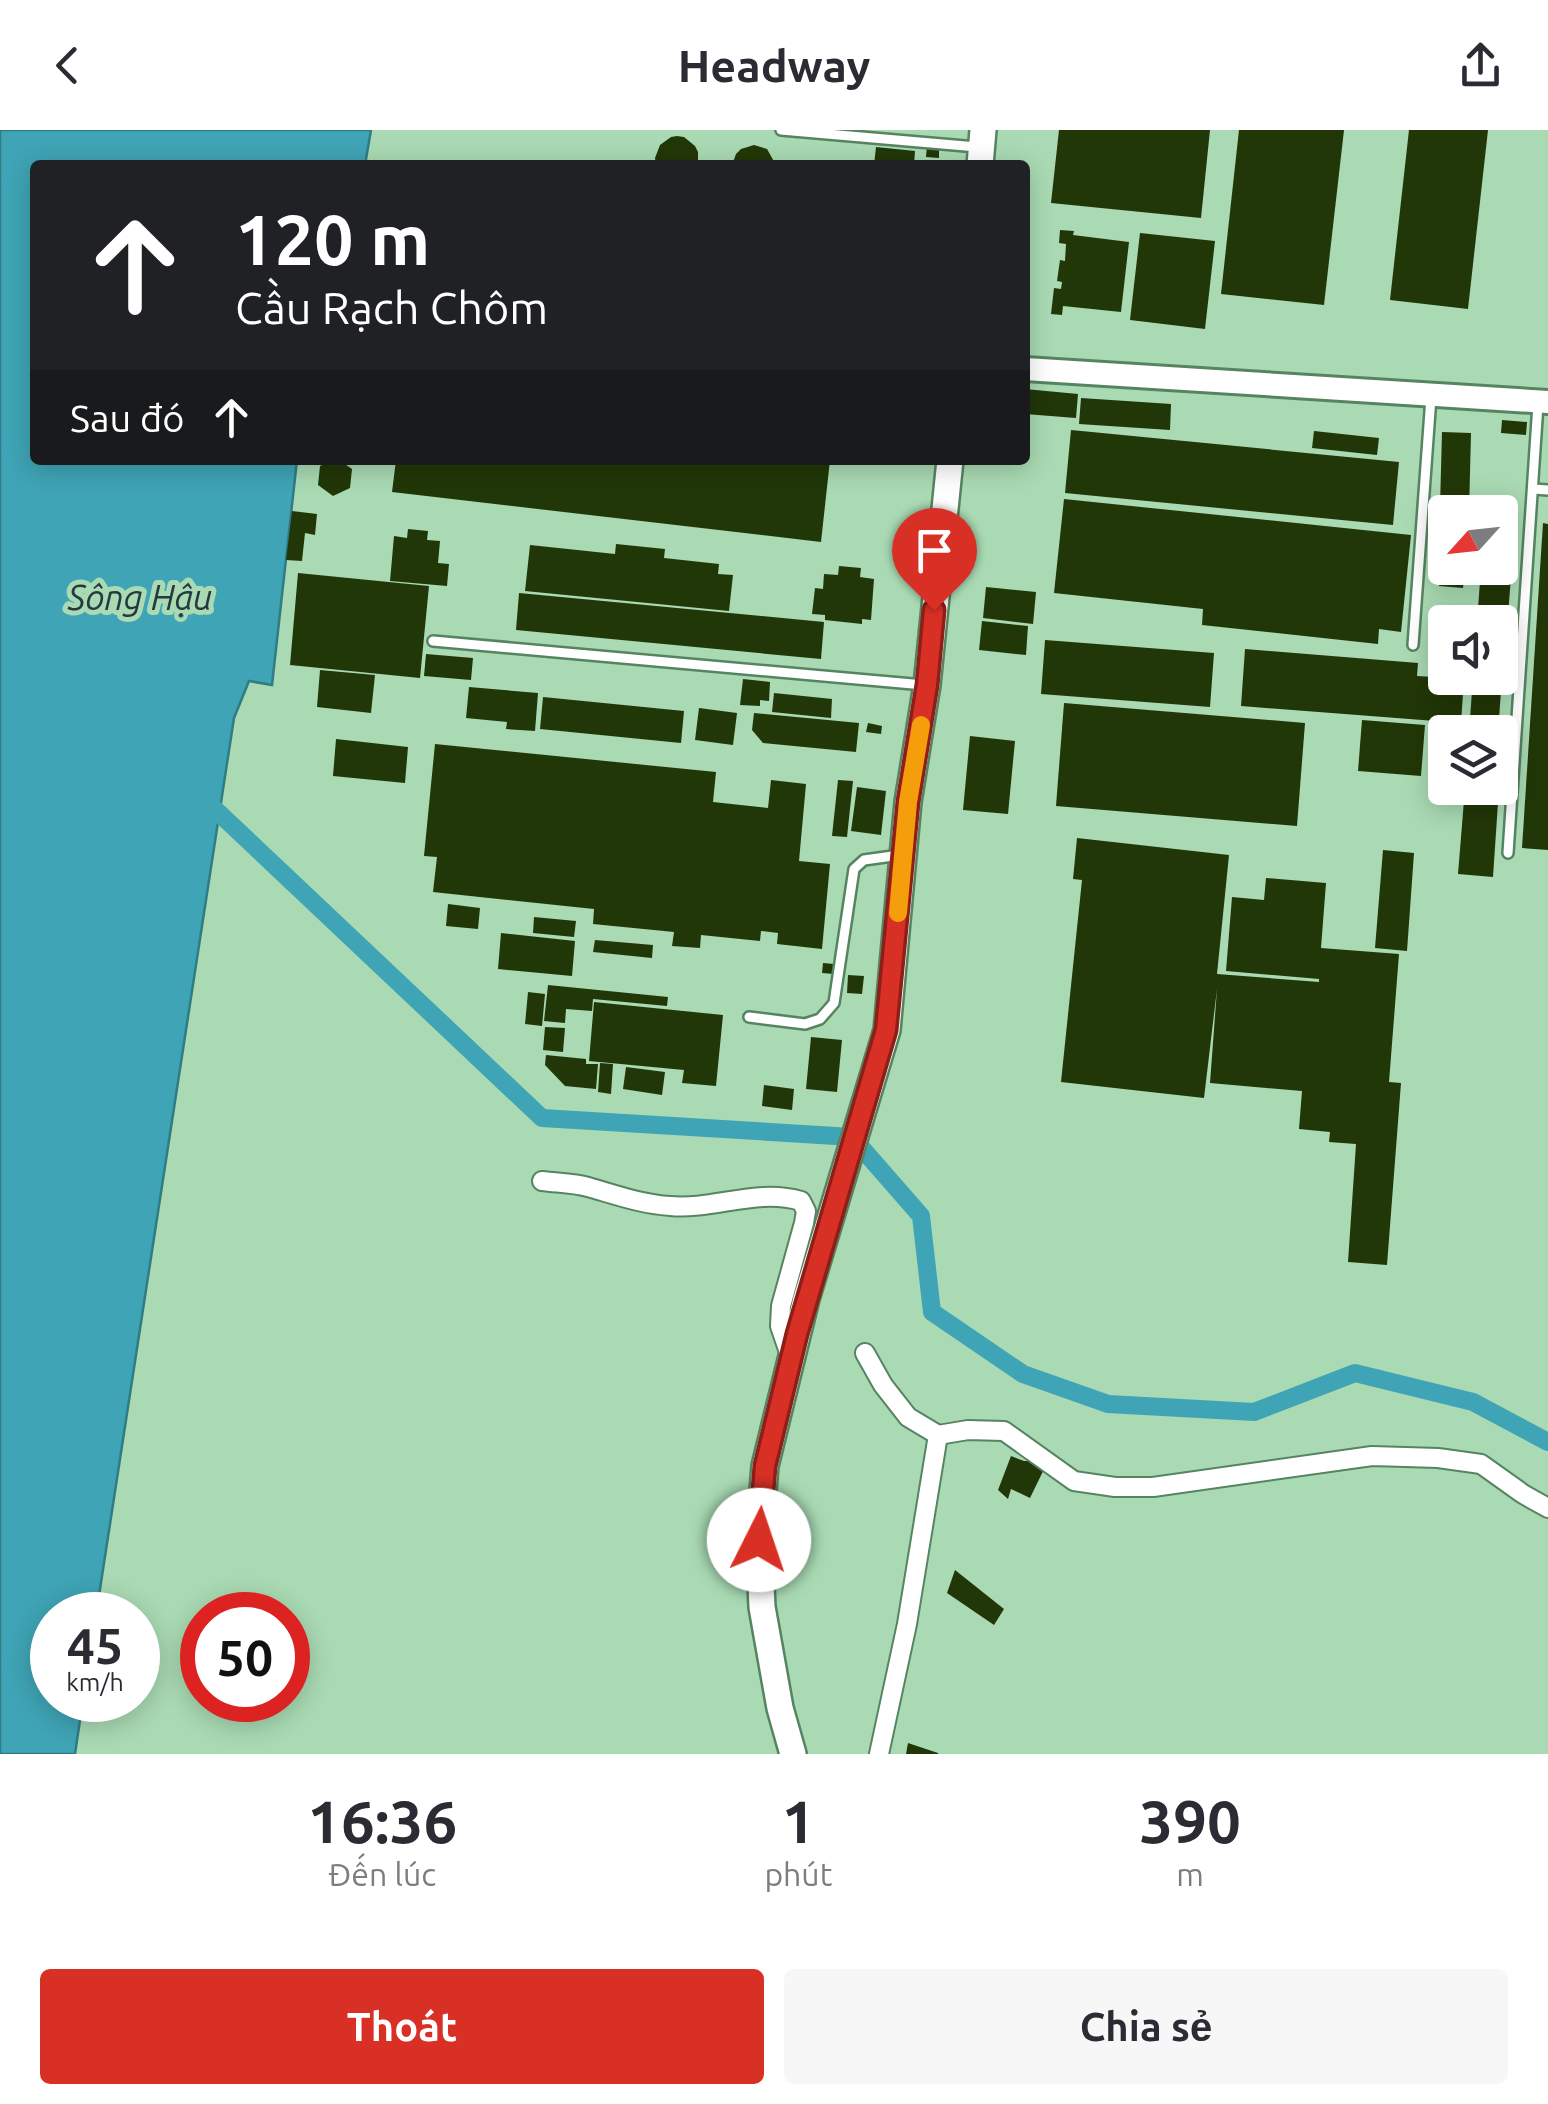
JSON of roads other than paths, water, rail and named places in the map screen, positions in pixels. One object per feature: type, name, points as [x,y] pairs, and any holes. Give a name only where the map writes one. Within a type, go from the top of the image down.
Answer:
[{"type":"main road","points":[[793,1754],[780,1708],[762,1606],[759,1570],[765,1466],[801,1316],[886,1030],[908,802],[927,685],[949,465]]},
{"type":"street","points":[[1030,368],[1543,402]]},
{"type":"street","points":[[542,1181],[589,1187],[622,1199],[674,1207],[770,1196],[800,1201],[806,1211],[804,1224],[786,1284],[780,1326],[792,1359]]},
{"type":"street","points":[[865,1353],[908,1417],[938,1435],[968,1430],[1004,1432],[1074,1481],[1153,1487],[1372,1456],[1438,1458],[1481,1464],[1548,1508]]},
{"type":"street","points":[[879,1754],[907,1624],[938,1435]]},
{"type":"lane","points":[[781,130],[981,147]]},
{"type":"lane","points":[[1414,646],[1431,394]]},
{"type":"lane","points":[[1508,853],[1533,489],[1543,402]]},
{"type":"lane","points":[[1533,489],[1548,490]]},
{"type":"lane","points":[[433,640],[927,685]]},
{"type":"lane","points":[[749,1017],[805,1024],[820,1019],[834,1002],[854,869],[864,860],[903,854]]},
{"type":"water","name":"Sông Hậu","points":[[0,130],[371,130],[366,160],[30,160],[30,465],[296,465],[272,685],[249,681],[234,718],[100,1592],[30,1592],[30,1722],[80,1722],[75,1754],[0,1754]]},
{"type":"waterway","points":[[202,797],[542,1118],[852,1137],[921,1216],[932,1312],[1023,1374],[1108,1404],[1254,1412],[1355,1373],[1473,1402],[1548,1442]]}]
